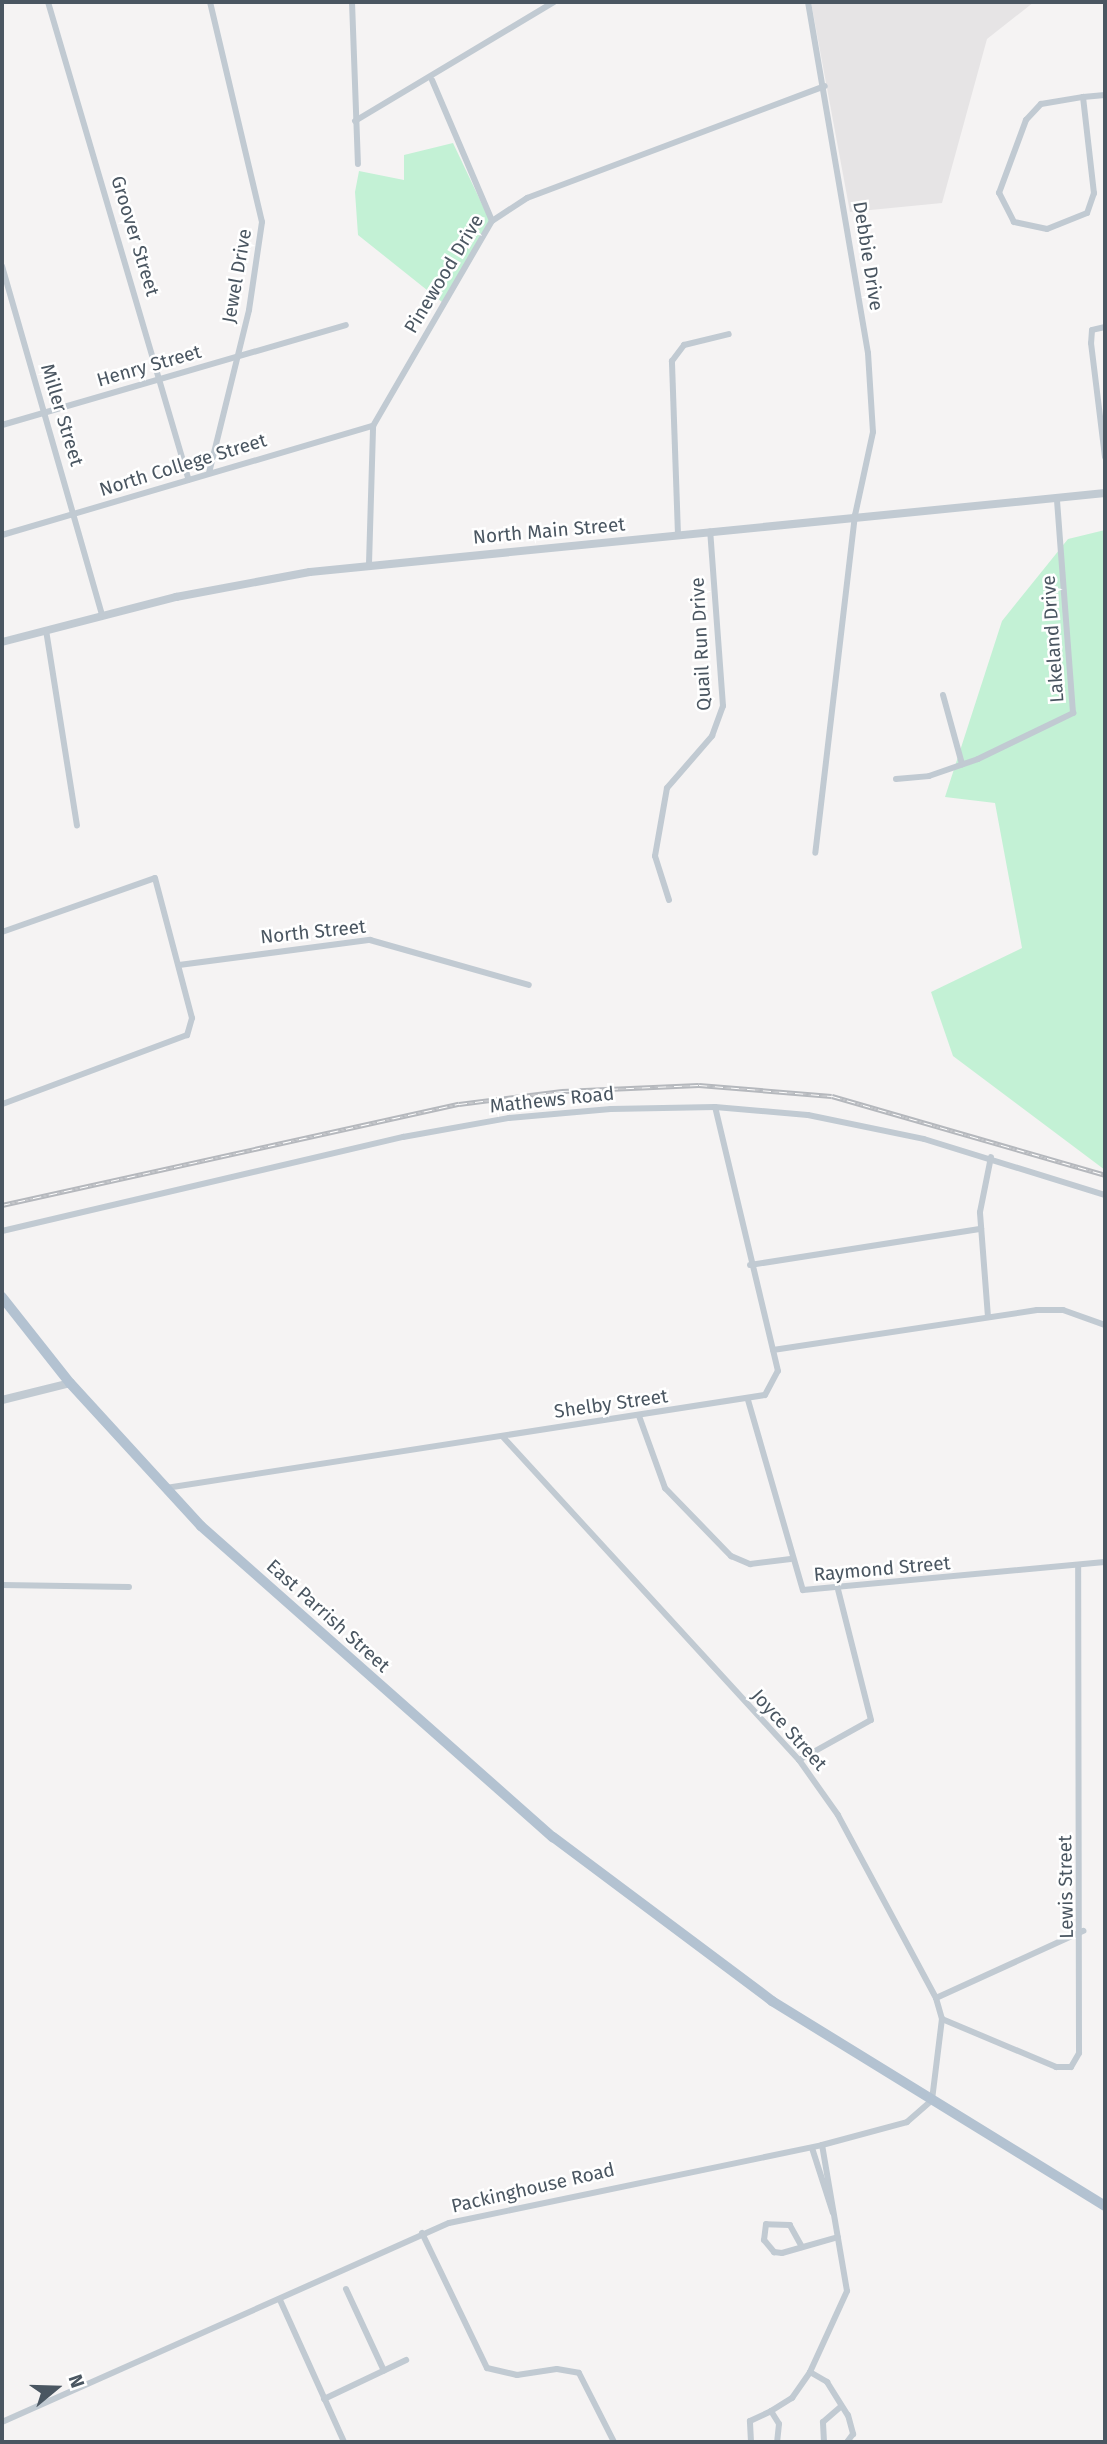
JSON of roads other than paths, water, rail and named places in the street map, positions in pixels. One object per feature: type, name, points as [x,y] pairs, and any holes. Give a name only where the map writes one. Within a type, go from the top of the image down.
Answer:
[{"type":"main road","name":"East Parrish Street","points":[[2,1297],[70,1383],[164,1488],[424,1725],[664,1926],[932,2100],[1105,2206]]},
{"type":"street","name":"Groover Street","points":[[48,2],[161,377],[189,480]]},
{"type":"street","name":"Jewel Drive","points":[[209,473],[238,356],[262,222],[210,2]]},
{"type":"street","points":[[352,2],[358,164]]},
{"type":"street","points":[[355,121],[432,80],[554,2]]},
{"type":"street","name":"Debbie Drive","points":[[808,2],[825,86],[873,394],[871,453],[855,515],[815,853]]},
{"type":"street","points":[[432,80],[492,221]]},
{"type":"street","name":"Pinewood Drive","points":[[369,564],[373,426],[492,221],[527,198],[825,86]]},
{"type":"street","points":[[1083,97],[1094,193],[1087,212],[1046,229],[1014,222],[999,193],[1026,120],[1041,104],[1083,97],[1105,95]]},
{"type":"street","name":"Miller Street","points":[[2,266],[102,614]]},
{"type":"street","name":"Henry Street","points":[[2,425],[346,325]]},
{"type":"street","points":[[1105,327],[1092,330],[1105,457]]},
{"type":"street","points":[[678,535],[672,361],[684,345],[729,334]]},
{"type":"street","name":"North College Street","points":[[2,535],[373,426]]},
{"type":"street","name":"North Main Street","points":[[2,642],[102,614],[240,583],[369,564],[678,535],[855,515],[1105,493]]},
{"type":"street","name":"Lakeland Drive","points":[[897,779],[962,764],[1073,713],[1057,499]]},
{"type":"street","name":"Quail Run Drive","points":[[669,900],[655,856],[667,788],[712,736],[723,706],[710,531]]},
{"type":"street","points":[[46,631],[78,826]]},
{"type":"street","points":[[943,695],[962,764]]},
{"type":"street","points":[[2,932],[155,878],[191,1013],[187,1035],[2,1104]]},
{"type":"street","name":"North Street","points":[[179,965],[370,940],[529,985]]},
{"type":"street","name":"Mathews Road","points":[[2,1231],[471,1124],[611,1109],[715,1107],[818,1117],[990,1157],[1105,1195]]},
{"type":"street","name":"Shelby Street","points":[[164,1488],[748,1400],[773,1388],[773,1350],[750,1265],[715,1107]]},
{"type":"street","points":[[988,1317],[980,1191],[990,1157]]},
{"type":"street","points":[[750,1265],[981,1229]]},
{"type":"street","points":[[773,1350],[988,1317],[1063,1310],[1105,1325]]},
{"type":"street","points":[[2,1400],[70,1383]]},
{"type":"street","points":[[748,1400],[791,1559]]},
{"type":"street","name":"Raymond Street","points":[[639,1416],[665,1488],[738,1563],[791,1559],[803,1590],[838,1590],[1105,1562]]},
{"type":"street","name":"Joyce Street","points":[[503,1437],[799,1760],[838,1815],[936,1998],[943,2019],[932,2100]]},
{"type":"street","name":"Lewis Street","points":[[943,2019],[1056,2067],[1071,2067],[1079,2053],[1083,1931],[1078,1565]]},
{"type":"street","points":[[2,1585],[129,1587]]},
{"type":"street","points":[[799,1760],[870,1720],[838,1590]]},
{"type":"street","points":[[936,1998],[1083,1931]]},
{"type":"street","name":"Packinghouse Road","points":[[2,2422],[280,2300],[422,2233],[499,2208],[812,2148],[907,2122],[932,2100]]},
{"type":"street","points":[[751,2442],[750,2421],[792,2398],[810,2372],[847,2291],[822,2145]]},
{"type":"street","points":[[812,2148],[834,2215]]},
{"type":"street","points":[[802,2247],[790,2225],[766,2224],[769,2248],[782,2253],[838,2237]]},
{"type":"street","points":[[422,2233],[487,2368],[517,2375],[567,2368],[579,2373],[614,2442]]},
{"type":"street","points":[[346,2289],[384,2371]]},
{"type":"street","points":[[280,2300],[344,2442]]},
{"type":"street","points":[[324,2399],[407,2360]]},
{"type":"street","points":[[810,2372],[827,2382],[853,2434],[847,2442]]},
{"type":"street","points":[[824,2442],[823,2422],[840,2407]]},
{"type":"street","points":[[771,2411],[779,2424],[776,2442]]},
{"type":"railway","points":[[2,1205],[459,1104],[562,1091],[699,1085],[832,1096],[1105,1175]]}]
